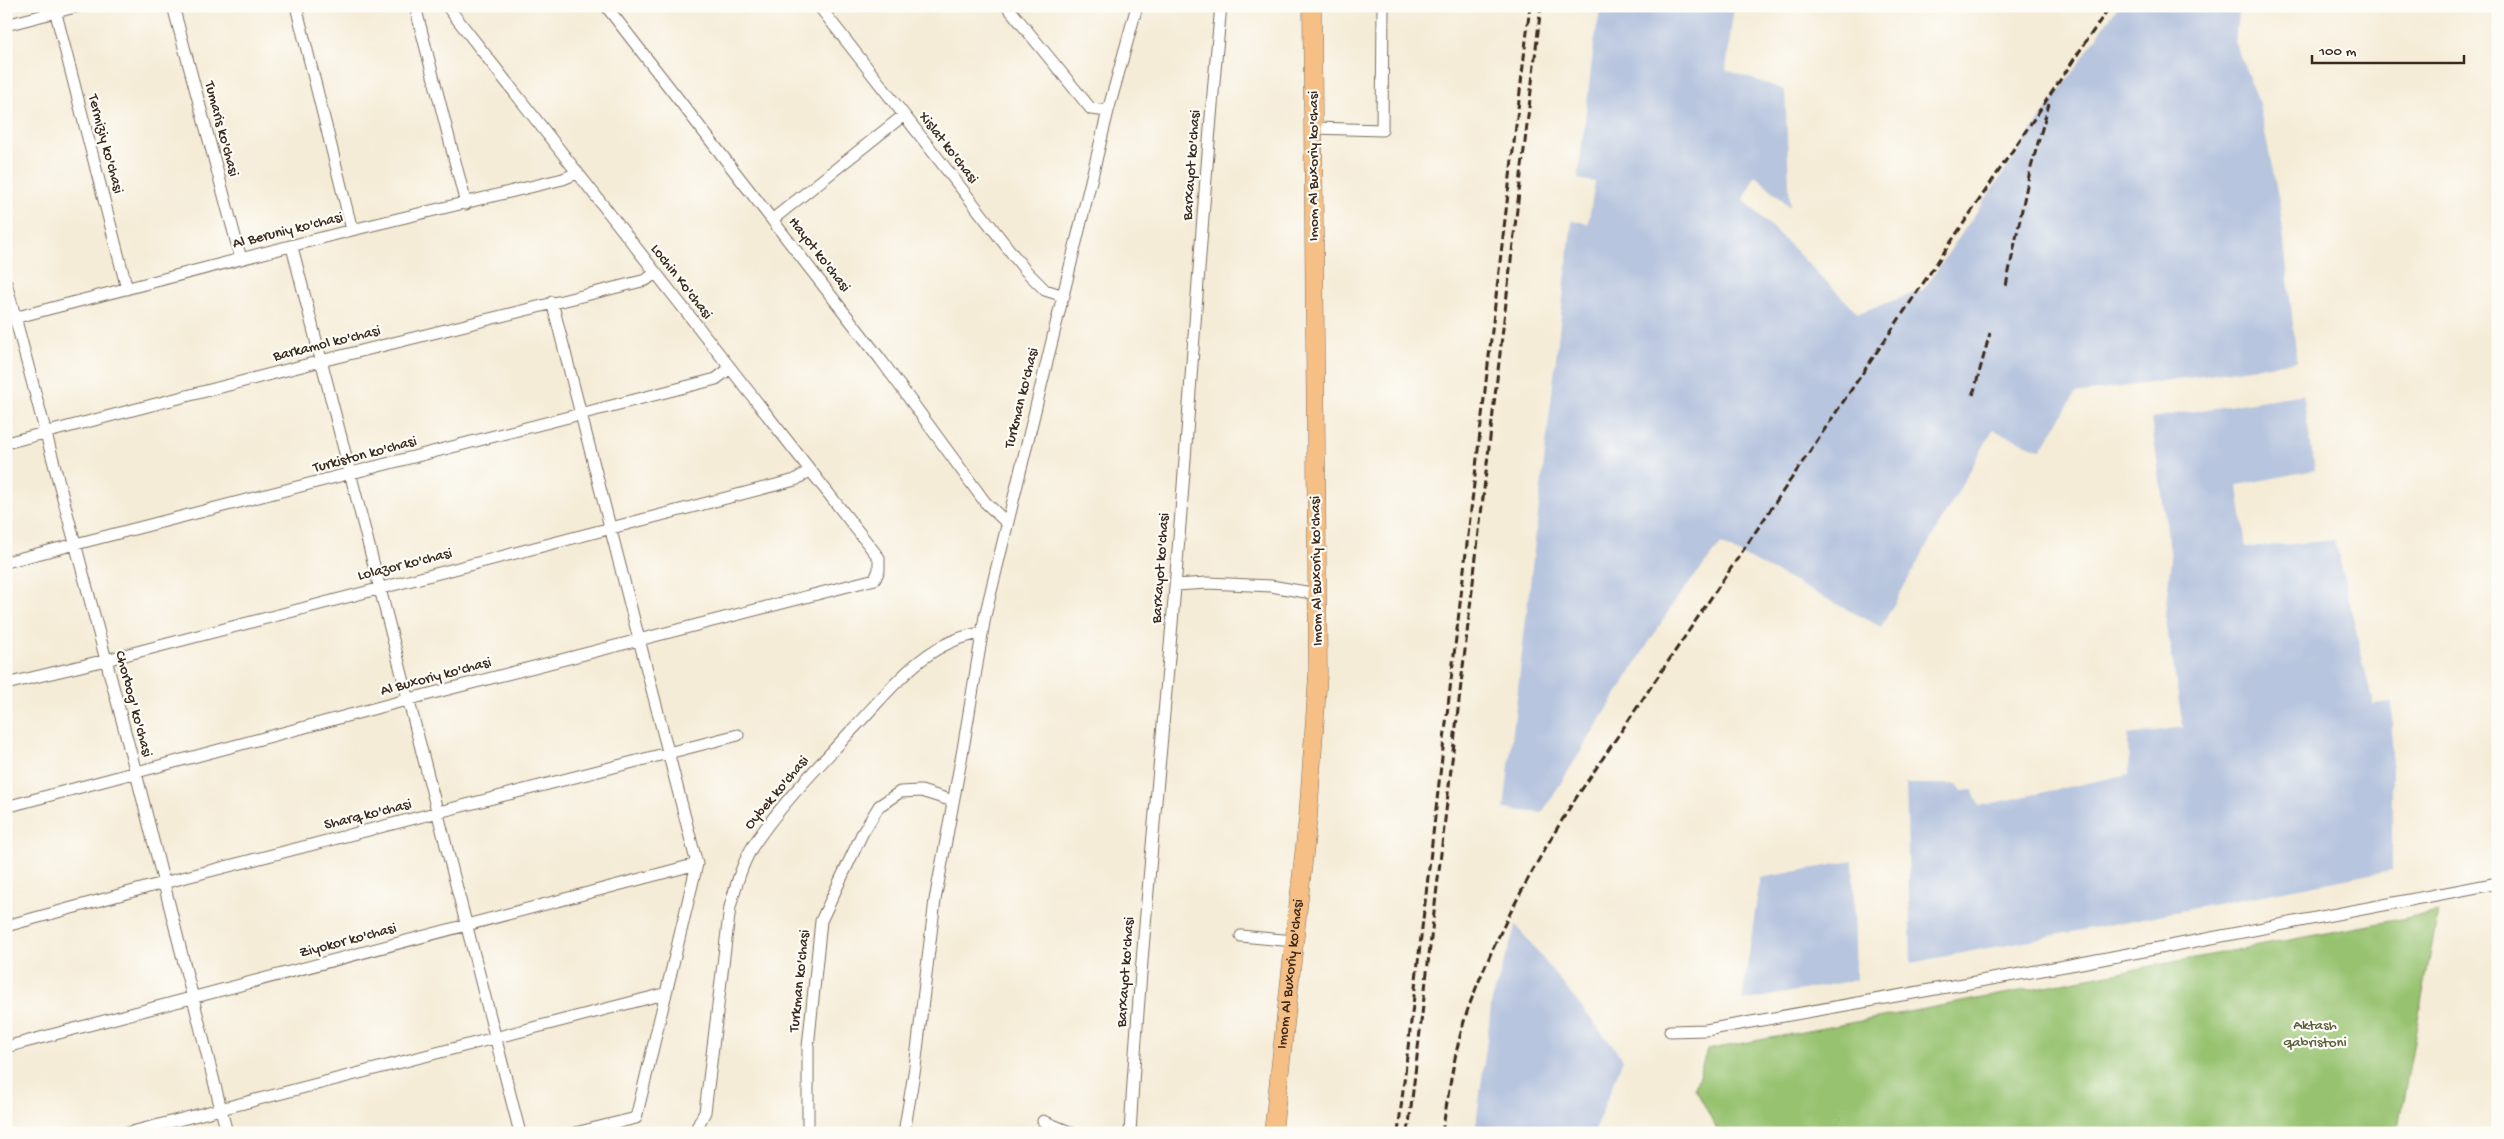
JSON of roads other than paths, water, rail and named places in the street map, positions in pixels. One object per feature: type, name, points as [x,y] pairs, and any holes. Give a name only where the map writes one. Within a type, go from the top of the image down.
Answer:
[{"type":"main road","name":"Imom Al Buxoriy ko'chasi","points":[[1273,1133],[1308,818],[1317,693],[1312,6]]},
{"type":"street","points":[[6,25],[54,9],[79,6]]},
{"type":"street","name":"Tumaris ko'chasi","points":[[173,6],[241,259]]},
{"type":"street","points":[[296,6],[352,230]]},
{"type":"street","points":[[414,6],[466,204]]},
{"type":"street","name":"Lochin Ko'chasi","points":[[447,6],[729,369],[879,558],[880,570],[875,579]]},
{"type":"street","name":"Hayot ko'chasi","points":[[606,6],[881,360],[985,502],[1007,523]]},
{"type":"street","name":"Xislat ko'chasi","points":[[819,6],[1025,270],[1045,290],[1064,296]]},
{"type":"street","points":[[1007,6],[1091,109],[1108,112]]},
{"type":"street","name":"Turkman ko'chasi","points":[[904,1133],[915,1067],[935,900],[982,633],[1007,523],[1108,112],[1137,6]]},
{"type":"street","name":"Barxayot ko'chasi","points":[[1130,1133],[1148,875],[1174,585],[1209,125],[1221,6]]},
{"type":"street","points":[[1313,128],[1382,130],[1383,6]]},
{"type":"street","name":"Termiziy ko'chasi","points":[[54,9],[127,290]]},
{"type":"street","points":[[773,219],[904,115]]},
{"type":"street","name":"Al Beruniy ko'chasi","points":[[11,319],[352,230],[466,204],[563,179],[577,173]]},
{"type":"street","points":[[292,247],[378,587],[410,699],[520,1133]]},
{"type":"street","name":"Barkamol ko'chasi","points":[[6,443],[552,302],[646,280],[655,273]]},
{"type":"street","name":"Chorbog' ko'chasi","points":[[6,283],[11,319],[46,433],[136,773],[227,1133]]},
{"type":"street","points":[[552,302],[697,864],[664,994],[636,1118],[575,1133]]},
{"type":"street","name":"Turkiston ko'chasi","points":[[6,562],[75,543],[350,475],[716,379],[729,369]]},
{"type":"street","name":"Lolazor ko'chasi","points":[[6,684],[106,660],[378,587],[795,480],[809,471]]},
{"type":"street","name":"Al Buxoriy ko'chasi","points":[[6,807],[410,699],[875,579]]},
{"type":"street","points":[[1174,585],[1208,583],[1271,586],[1317,594]]},
{"type":"street","name":"Oybek ko'chasi","points":[[694,1133],[705,1112],[730,907],[737,883],[756,841],[799,787],[890,687],[914,665],[953,641],[969,635],[982,633]]},
{"type":"street","name":"Sharq ko'chasi","points":[[6,926],[163,883],[738,735]]},
{"type":"street","name":"Turkman ko'chasi","points":[[808,1133],[808,1047],[820,921],[862,834],[880,806],[900,792],[921,791],[953,801]]},
{"type":"street","name":"Ziyokor ko'chasi","points":[[6,1046],[697,864]]},
{"type":"street","points":[[1670,1031],[1706,1030],[2076,964],[2498,883]]},
{"type":"street","points":[[1240,936],[1294,941]]},
{"type":"street","points":[[128,1133],[664,994]]},
{"type":"street","points":[[1043,1121],[1072,1133]]},
{"type":"railway","points":[[1398,1133],[1530,6]]},
{"type":"railway","points":[[1408,1133],[1541,6]]},
{"type":"railway","points":[[1442,1133],[1456,1053],[1469,1006],[1503,928],[1557,828],[2110,6]]},
{"type":"railway","points":[[2006,286],[2030,171],[2049,104]]},
{"type":"railway","points":[[1973,395],[1990,333]]},
{"type":"park label","name":"Aktash qabristoni","points":[[2315,1034]]}]
